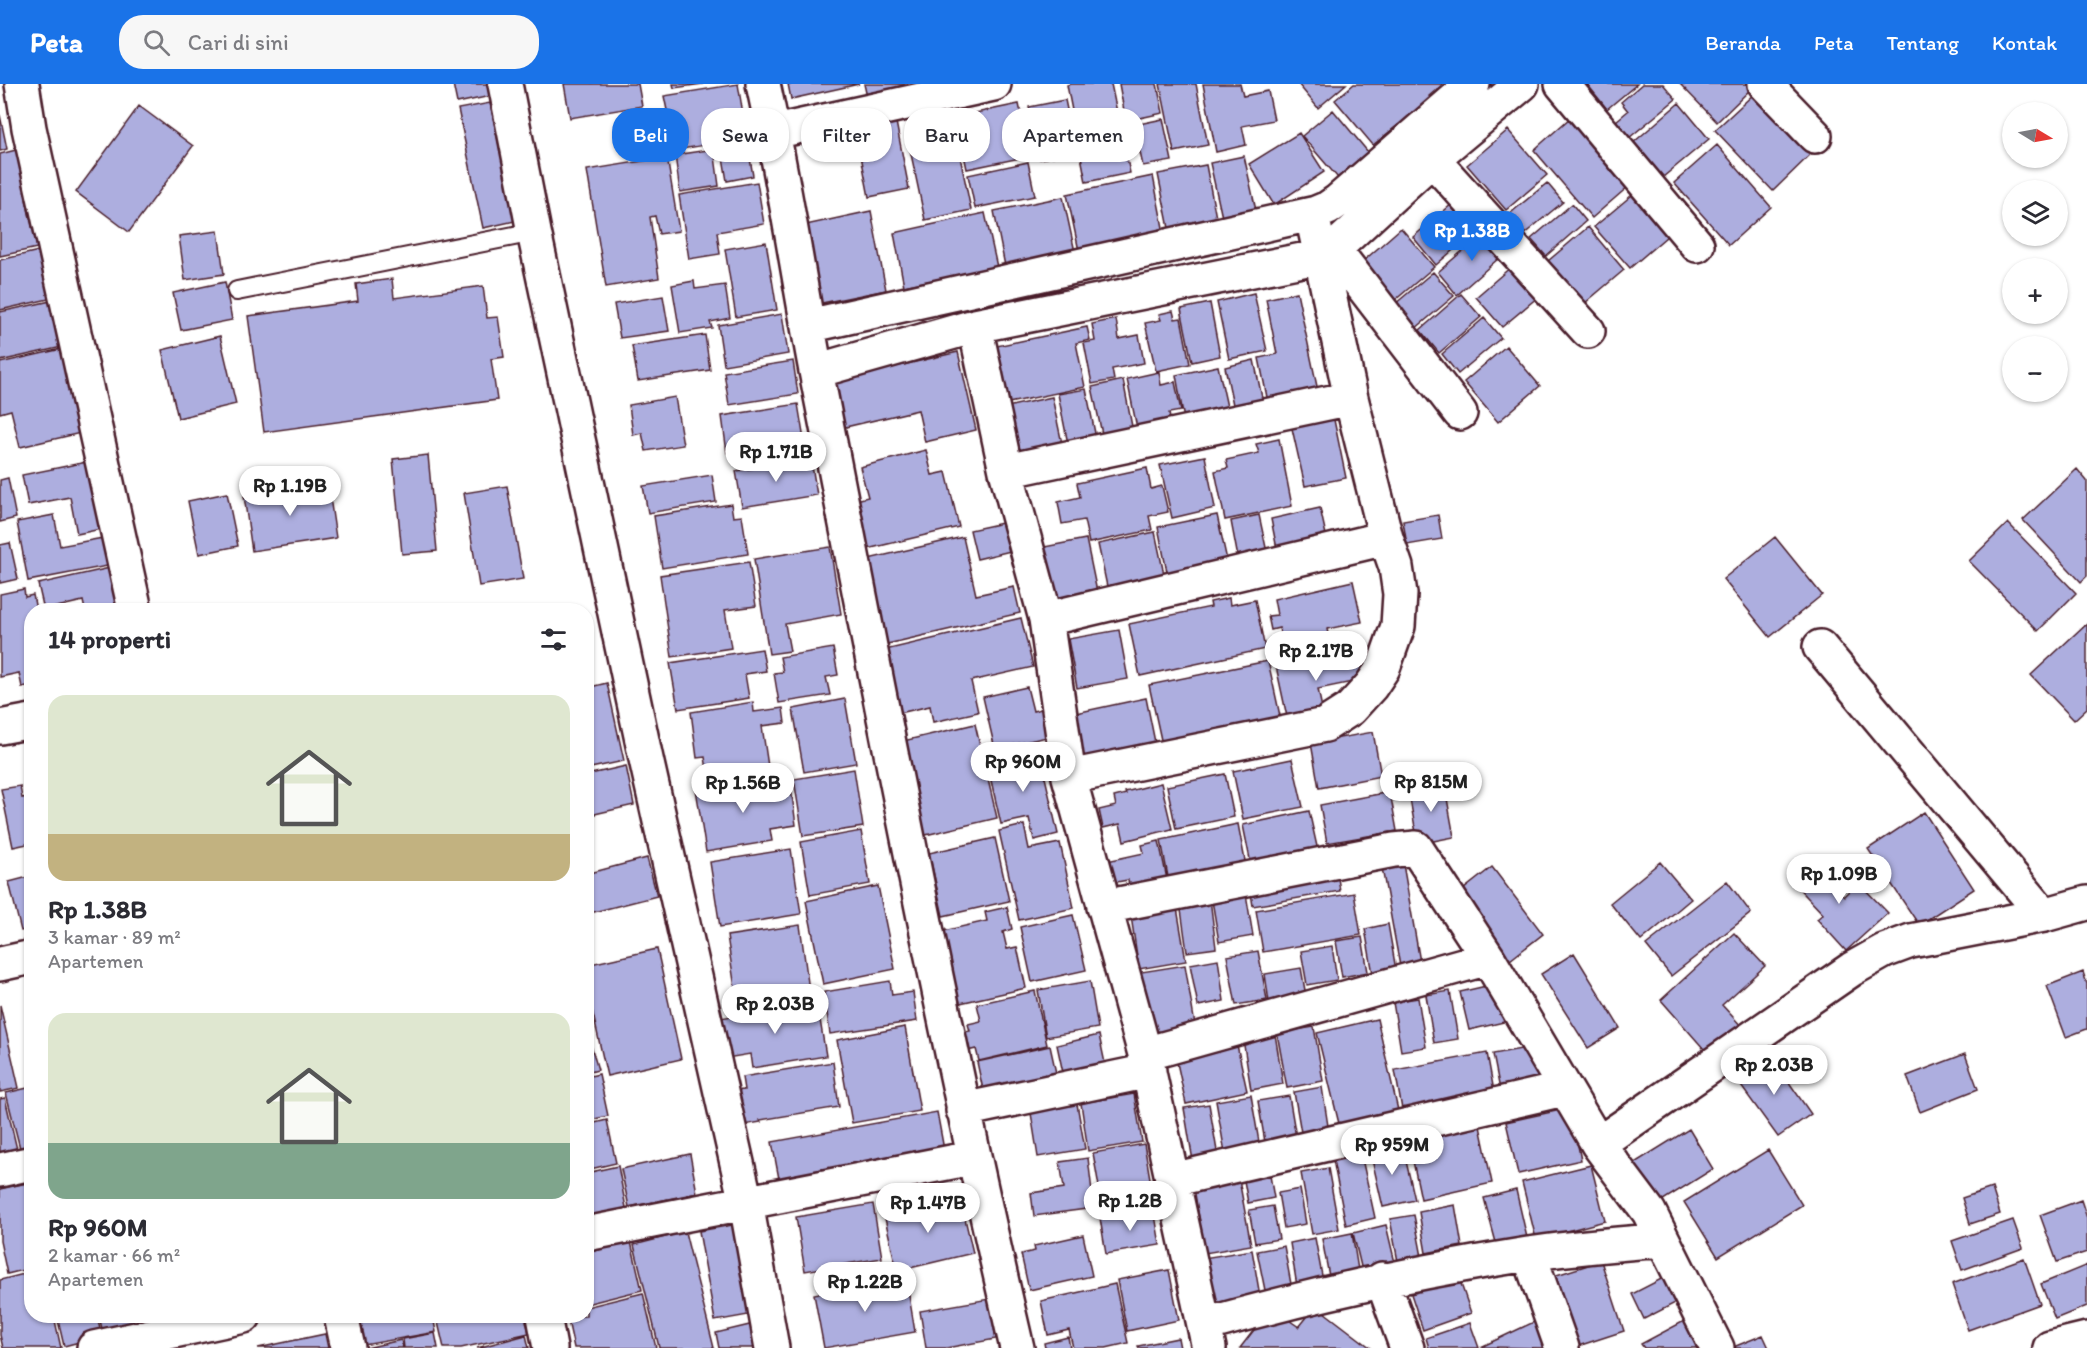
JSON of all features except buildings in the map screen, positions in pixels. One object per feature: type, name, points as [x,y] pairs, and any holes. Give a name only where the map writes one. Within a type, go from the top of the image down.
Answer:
[{"type":"street","points":[[22,84],[29,128],[133,603]]},
{"type":"street","points":[[505,84],[534,232],[601,612],[649,771],[746,1203],[772,1348]]},
{"type":"street","points":[[763,84],[768,108]]},
{"type":"street","points":[[789,129],[994,84]]},
{"type":"street","points":[[808,326],[1312,214],[1338,201],[1473,84]]},
{"type":"street","points":[[816,371],[975,326],[1328,252],[1432,159],[1522,84]]},
{"type":"street","points":[[1562,84],[1697,245]]},
{"type":"street","points":[[1765,84],[1815,136]]},
{"type":"street","points":[[1432,159],[1588,331]]},
{"type":"street","points":[[779,162],[816,371],[972,1158],[1017,1348]]},
{"type":"street","points":[[1069,777],[1325,725],[1350,709],[1371,686],[1383,668],[1398,626],[1400,594],[1396,567],[1386,538],[1352,398],[1328,252],[1312,214]]},
{"type":"street","points":[[1328,252],[1460,412]]},
{"type":"street","points":[[975,326],[1006,471],[1046,619],[1069,777],[1147,1062],[1207,1336],[1276,1305],[1382,1279],[1529,1254],[1664,1240]]},
{"type":"street","points":[[1006,471],[1352,398]]},
{"type":"street","points":[[1046,619],[1386,538]]},
{"type":"street","points":[[1820,647],[2044,915]]},
{"type":"street","points":[[0,727],[24,722]]},
{"type":"street","points":[[1104,907],[1394,850],[1416,848],[1488,958],[1598,1144],[1649,1212],[1717,1348]]},
{"type":"street","points":[[1598,1144],[1852,969],[1884,951],[1911,941],[2044,915],[2087,903]]},
{"type":"street","points":[[963,1110],[1147,1062],[1488,958]]},
{"type":"street","points":[[0,964],[24,959]]},
{"type":"street","points":[[1172,1180],[1564,1089]]},
{"type":"street","points":[[594,1232],[972,1158]]},
{"type":"street","points":[[0,1170],[24,1165]]},
{"type":"street","points":[[1529,1254],[1562,1348]]},
{"type":"street","points":[[1382,1279],[1407,1348]]},
{"type":"street","points":[[94,1348],[162,1340],[220,1323]]},
{"type":"street","points":[[343,1323],[348,1348]]},
{"type":"street","points":[[545,1323],[550,1348]]},
{"type":"street","points":[[2050,1348],[2087,1339]]},
{"type":"lane","points":[[237,291],[534,232]]}]
